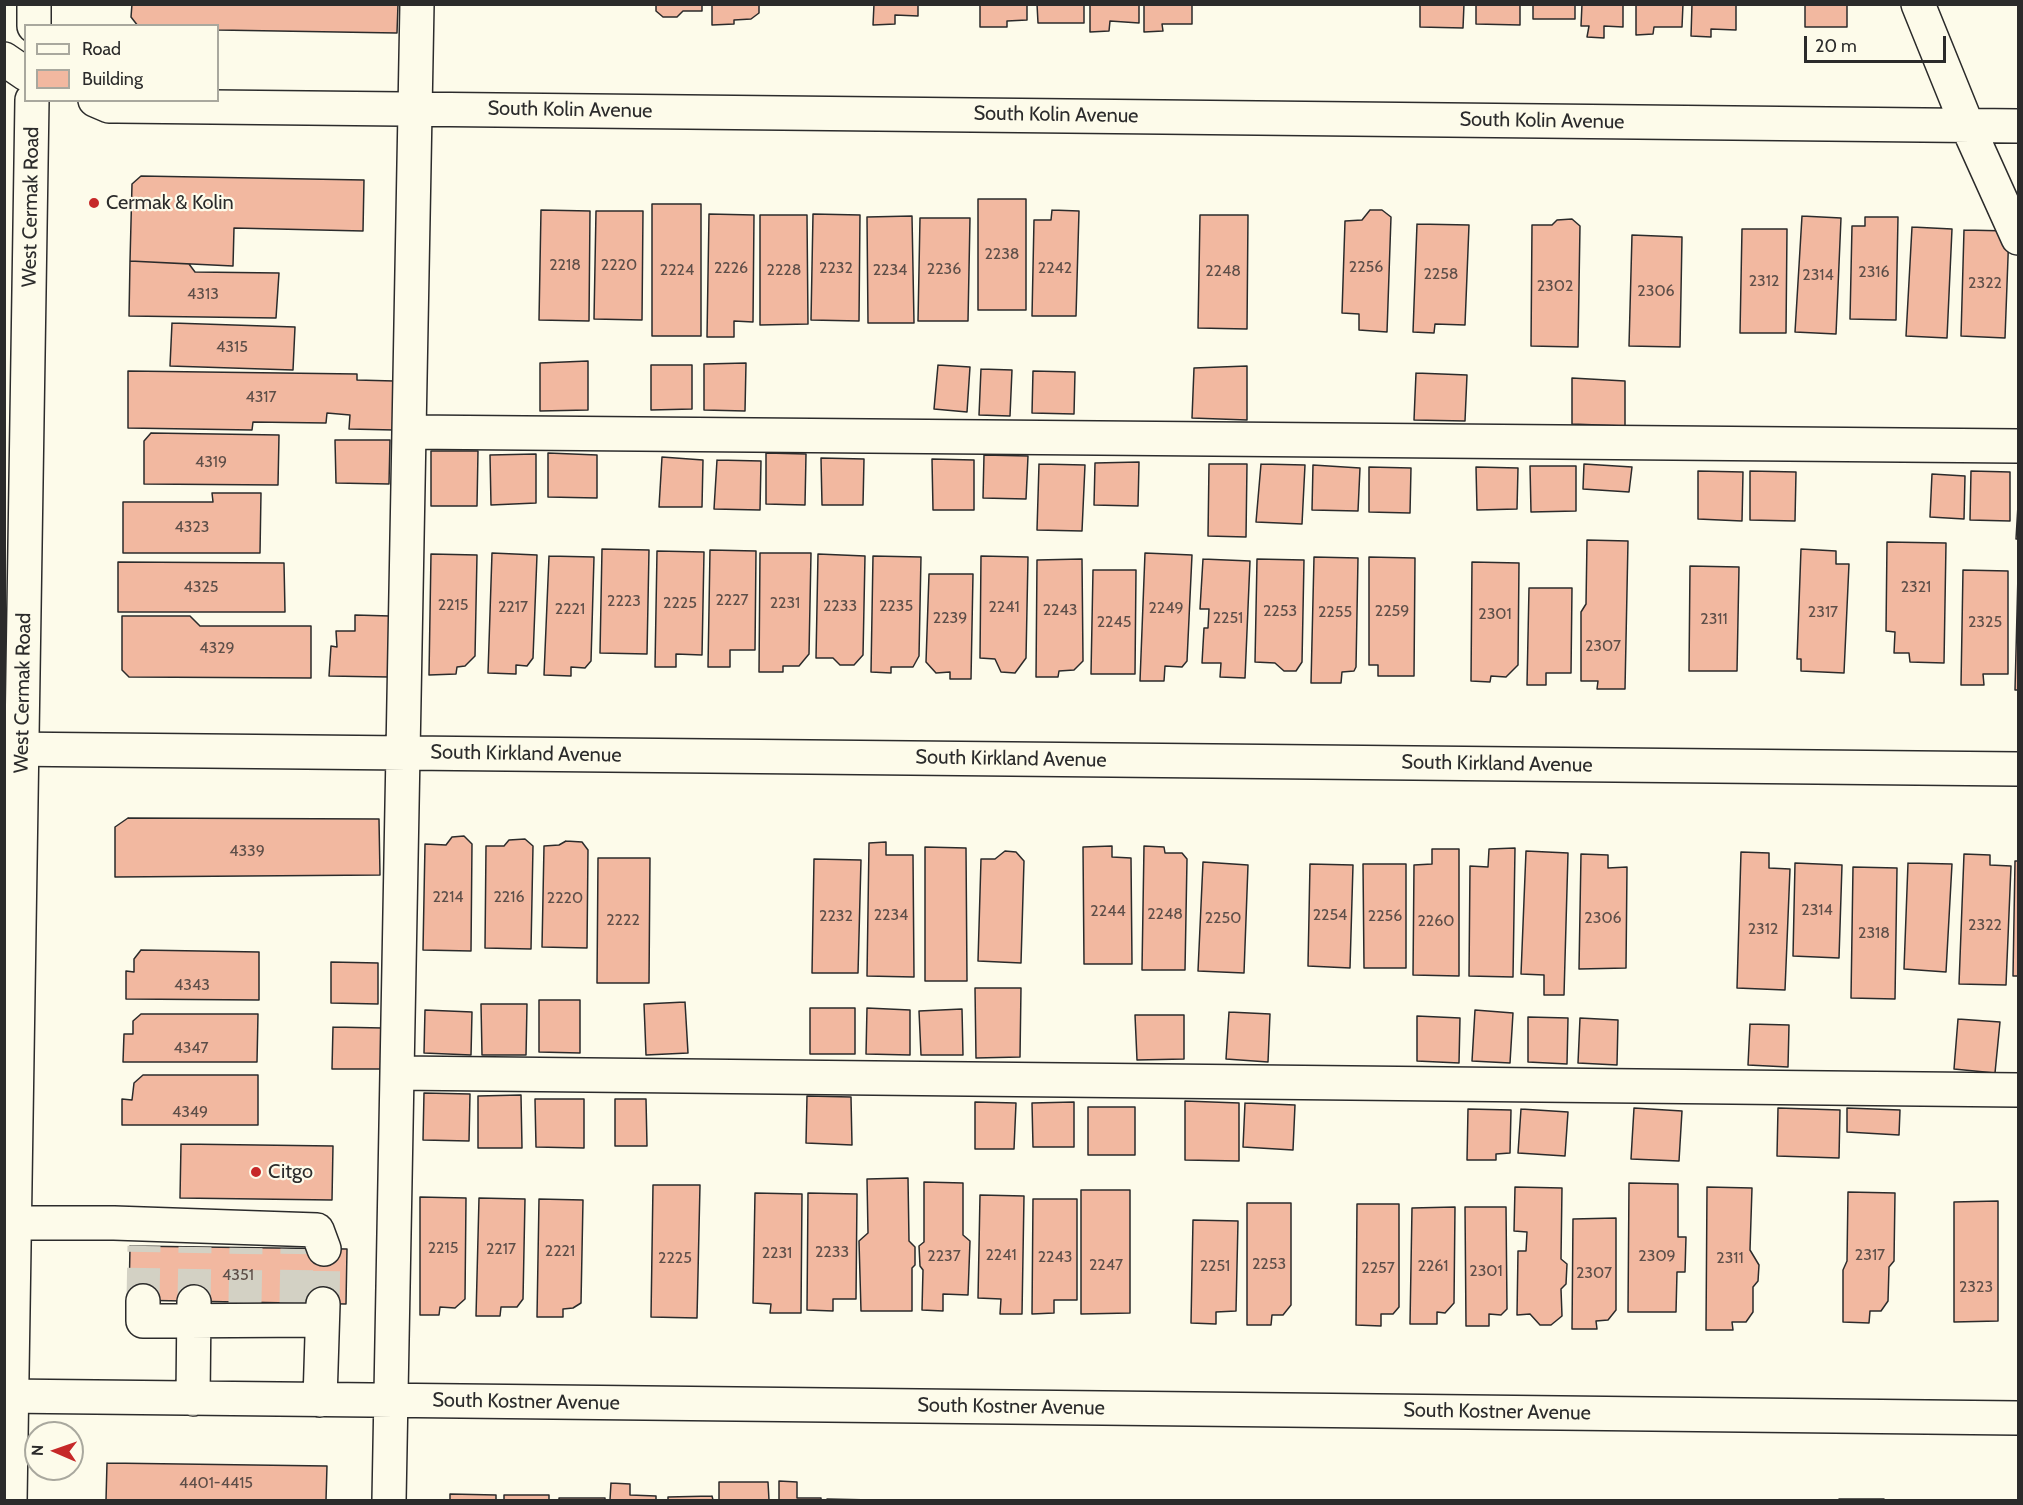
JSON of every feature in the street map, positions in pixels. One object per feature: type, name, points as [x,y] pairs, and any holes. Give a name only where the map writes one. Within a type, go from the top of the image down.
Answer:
[{"type":"street","points":[[34,4],[34,24]]},
{"type":"street","points":[[389,1500],[417,4]]},
{"type":"street","points":[[1918,4],[1967,125],[2019,238]]},
{"type":"street","points":[[4,59],[24,73]]},
{"type":"street","name":"West Cermak Road","points":[[10,1500],[8,1396],[14,1223],[13,749],[32,102]]},
{"type":"street","name":"South Kolin Avenue","points":[[101,102],[117,106],[2019,126]]},
{"type":"street","points":[[409,432],[2019,446]]},
{"type":"street","name":"South Kirkland Avenue","points":[[13,749],[2019,769]]},
{"type":"street","points":[[397,1073],[2019,1090]]},
{"type":"street","points":[[14,1223],[144,1235],[246,1238],[306,1243]]},
{"type":"street","points":[[143,1301],[143,1321],[194,1311],[309,1312],[320,1400]]},
{"type":"street","points":[[193,1399],[194,1311]]},
{"type":"street","name":"South Kostner Avenue","points":[[8,1396],[2019,1418]]},
{"type":"building","points":[[132,4],[398,4],[397,33],[219,30],[219,24],[136,24],[131,17]]},
{"type":"building","points":[[656,4],[702,4],[702,11],[683,11],[677,17],[663,17],[656,11]]},
{"type":"building","points":[[712,4],[759,4],[759,13],[751,19],[734,20],[734,24],[712,25]]},
{"type":"building","points":[[874,4],[918,4],[918,16],[895,15],[895,24],[873,25]]},
{"type":"building","points":[[980,4],[1027,4],[1027,20],[1007,21],[1007,27],[980,27]]},
{"type":"building","points":[[1037,4],[1084,4],[1084,23],[1038,23]]},
{"type":"building","points":[[1090,4],[1139,4],[1139,23],[1110,21],[1109,31],[1090,32]]},
{"type":"building","points":[[1144,4],[1192,4],[1192,24],[1162,24],[1163,31],[1144,32]]},
{"type":"building","points":[[1420,4],[1464,4],[1463,28],[1420,27]]},
{"type":"building","points":[[1476,4],[1520,4],[1520,25],[1476,24]]},
{"type":"building","points":[[1533,4],[1575,4],[1575,19],[1533,19]]},
{"type":"building","points":[[1582,4],[1623,4],[1623,27],[1604,26],[1604,38],[1587,37],[1589,26],[1581,26]]},
{"type":"building","points":[[1636,4],[1683,4],[1682,27],[1654,27],[1653,34],[1636,35]]},
{"type":"building","points":[[1692,4],[1736,4],[1736,30],[1711,29],[1711,37],[1691,36]]},
{"type":"building","points":[[1805,4],[1847,4],[1847,27],[1805,27]]},
{"type":"building","points":[[141,176],[364,180],[363,231],[234,228],[233,266],[130,261],[132,184]]},
{"type":"building","points":[[978,199],[1026,199],[1026,310],[978,310]]},
{"type":"building","points":[[652,204],[701,204],[701,336],[652,336]]},
{"type":"building","points":[[541,210],[590,211],[589,321],[539,320]]},
{"type":"building","points":[[1052,210],[1079,211],[1076,316],[1032,316],[1034,220],[1051,220]]},
{"type":"building","points":[[1370,210],[1382,210],[1391,217],[1387,332],[1359,330],[1359,314],[1342,313],[1345,221],[1362,220]]},
{"type":"building","points":[[596,211],[643,211],[642,320],[594,319]]},
{"type":"building","points":[[709,214],[754,215],[753,322],[734,321],[734,337],[707,337]]},
{"type":"building","points":[[813,214],[860,215],[859,321],[811,320]]},
{"type":"building","points":[[760,215],[807,215],[808,324],[760,325]]},
{"type":"building","points":[[1200,215],[1248,215],[1247,329],[1198,328]]},
{"type":"building","points":[[912,216],[914,323],[868,323],[867,217]]},
{"type":"building","points":[[1802,216],[1841,218],[1836,334],[1795,332]]},
{"type":"building","points":[[1865,217],[1898,217],[1896,320],[1850,319],[1852,226],[1865,226]]},
{"type":"building","points":[[920,218],[970,218],[968,321],[918,321]]},
{"type":"building","points":[[1572,219],[1580,226],[1578,347],[1531,346],[1532,225],[1552,225],[1557,220]]},
{"type":"building","points":[[1417,224],[1469,225],[1465,325],[1435,324],[1434,333],[1413,332]]},
{"type":"building","points":[[1912,227],[1952,229],[1947,338],[1906,336]]},
{"type":"building","points":[[1742,229],[1787,229],[1786,333],[1740,333]]},
{"type":"building","points":[[1964,230],[2009,231],[2005,338],[1961,336]]},
{"type":"building","points":[[1632,235],[1682,237],[1680,347],[1629,346]]},
{"type":"building","points":[[130,261],[189,264],[195,272],[279,273],[276,318],[129,316]]},
{"type":"building","points":[[172,323],[295,327],[293,370],[170,366]]},
{"type":"building","points":[[588,361],[588,410],[540,411],[540,363]]},
{"type":"building","points":[[746,363],[745,411],[704,410],[704,364]]},
{"type":"building","points":[[651,365],[692,365],[692,409],[651,410]]},
{"type":"building","points":[[938,365],[970,367],[967,412],[934,409]]},
{"type":"building","points":[[1247,366],[1247,420],[1192,418],[1194,368]]},
{"type":"building","points":[[981,369],[1012,370],[1010,416],[979,415]]},
{"type":"building","points":[[128,371],[357,374],[357,380],[394,381],[394,430],[349,429],[350,415],[327,413],[326,423],[253,422],[252,430],[128,428]]},
{"type":"building","points":[[1033,371],[1075,372],[1074,414],[1032,413]]},
{"type":"building","points":[[1416,373],[1467,375],[1465,421],[1414,420]]},
{"type":"building","points":[[1572,378],[1625,381],[1625,426],[1572,424]]},
{"type":"building","points":[[151,433],[279,435],[278,485],[144,484],[144,441]]},
{"type":"building","points":[[335,440],[390,440],[389,484],[336,483]]},
{"type":"building","points":[[431,451],[478,451],[477,506],[431,506]]},
{"type":"building","points":[[548,453],[597,455],[597,498],[548,497]]},
{"type":"building","points":[[766,453],[806,454],[805,505],[766,504]]},
{"type":"building","points":[[536,454],[536,503],[491,505],[490,455]]},
{"type":"building","points":[[984,455],[1028,456],[1026,499],[983,498]]},
{"type":"building","points":[[662,457],[703,460],[702,507],[659,507]]},
{"type":"building","points":[[821,458],[864,459],[863,505],[822,505]]},
{"type":"building","points":[[932,459],[974,460],[974,510],[933,510]]},
{"type":"building","points":[[717,460],[761,461],[760,510],[714,509]]},
{"type":"building","points":[[1139,462],[1138,506],[1094,505],[1095,463]]},
{"type":"building","points":[[1039,464],[1085,465],[1082,531],[1037,530]]},
{"type":"building","points":[[1209,464],[1247,464],[1246,537],[1208,536]]},
{"type":"building","points":[[1261,464],[1305,465],[1302,524],[1256,522]]},
{"type":"building","points":[[1584,464],[1632,467],[1629,492],[1583,489]]},
{"type":"building","points":[[1313,465],[1360,468],[1358,511],[1312,510]]},
{"type":"building","points":[[1530,466],[1576,466],[1576,511],[1531,512]]},
{"type":"building","points":[[1369,467],[1411,468],[1410,513],[1369,512]]},
{"type":"building","points":[[1476,467],[1518,468],[1517,509],[1477,510]]},
{"type":"building","points":[[1698,471],[1743,472],[1742,521],[1698,519]]},
{"type":"building","points":[[1750,471],[1796,472],[1795,521],[1750,520]]},
{"type":"building","points":[[1971,471],[2010,472],[2010,521],[1970,520]]},
{"type":"building","points":[[1932,474],[1965,476],[1964,519],[1930,517]]},
{"type":"building","points":[[212,493],[261,493],[260,553],[123,553],[123,502],[213,502]]},
{"type":"building","points":[[2018,505],[2018,539],[2016,539]]},
{"type":"building","points":[[1587,540],[1628,541],[1625,689],[1597,689],[1598,681],[1581,681],[1581,612],[1586,604]]},
{"type":"building","points":[[1887,542],[1946,543],[1944,663],[1910,662],[1909,653],[1894,653],[1895,632],[1886,631]]},
{"type":"building","points":[[602,549],[649,550],[647,654],[600,653]]},
{"type":"building","points":[[1801,549],[1836,551],[1836,564],[1849,564],[1844,673],[1801,671],[1801,659],[1797,659]]},
{"type":"building","points":[[710,550],[756,551],[755,650],[730,650],[730,667],[708,667]]},
{"type":"building","points":[[657,551],[704,552],[702,655],[676,654],[676,667],[655,667]]},
{"type":"building","points":[[492,553],[537,555],[533,658],[527,666],[516,665],[516,674],[488,673]]},
{"type":"building","points":[[760,553],[811,553],[809,654],[799,666],[783,666],[783,672],[759,672]]},
{"type":"building","points":[[1145,553],[1192,555],[1187,661],[1182,667],[1165,666],[1164,681],[1140,681]]},
{"type":"building","points":[[431,554],[477,555],[475,656],[465,666],[457,667],[456,674],[429,675]]},
{"type":"building","points":[[818,554],[865,556],[863,655],[854,665],[840,665],[833,658],[816,658]]},
{"type":"building","points":[[549,556],[594,557],[591,661],[585,668],[571,667],[571,676],[544,675]]},
{"type":"building","points":[[873,556],[921,557],[919,656],[913,667],[891,667],[891,673],[871,672]]},
{"type":"building","points":[[981,556],[1028,557],[1026,658],[1015,673],[1001,672],[995,659],[980,658]]},
{"type":"building","points":[[1314,557],[1358,558],[1356,667],[1354,671],[1342,672],[1341,683],[1311,683]]},
{"type":"building","points":[[1369,557],[1415,558],[1414,676],[1378,676],[1378,665],[1369,665]]},
{"type":"building","points":[[1082,559],[1083,661],[1074,670],[1059,671],[1058,677],[1036,677],[1037,560]]},
{"type":"building","points":[[1203,559],[1250,561],[1245,678],[1220,677],[1221,663],[1202,663],[1204,628],[1208,628],[1209,609],[1200,609]]},
{"type":"building","points":[[1257,559],[1304,560],[1302,662],[1296,671],[1284,671],[1275,663],[1255,662]]},
{"type":"building","points":[[118,562],[284,563],[285,612],[118,612]]},
{"type":"building","points":[[1472,562],[1519,563],[1518,665],[1506,677],[1491,676],[1490,682],[1471,681]]},
{"type":"building","points":[[1690,566],[1739,567],[1737,671],[1689,671]]},
{"type":"building","points":[[1093,570],[1136,570],[1135,674],[1091,674]]},
{"type":"building","points":[[1963,570],[2008,571],[2008,674],[1983,674],[1984,685],[1961,685]]},
{"type":"building","points":[[929,574],[973,574],[971,679],[950,679],[950,672],[936,673],[926,662]]},
{"type":"building","points":[[2018,574],[2018,690],[2015,690]]},
{"type":"building","points":[[1529,588],[1572,588],[1571,673],[1546,673],[1546,685],[1527,685]]},
{"type":"building","points":[[355,615],[390,616],[389,677],[329,676],[331,646],[337,647],[336,631],[355,631]]},
{"type":"building","points":[[122,616],[190,616],[200,626],[311,626],[311,678],[129,677],[122,670]]},
{"type":"building","points":[[128,818],[379,819],[380,875],[115,877],[115,827]]},
{"type":"building","points":[[464,836],[472,844],[471,951],[423,950],[425,844],[446,845],[452,837]]},
{"type":"building","points":[[525,839],[533,846],[531,949],[485,948],[486,846],[504,846],[509,840]]},
{"type":"building","points":[[566,841],[582,842],[588,850],[587,948],[542,947],[544,846],[559,845]]},
{"type":"building","points":[[886,842],[886,855],[913,855],[914,977],[867,976],[869,843]]},
{"type":"building","points":[[1112,846],[1112,857],[1131,858],[1132,964],[1084,964],[1083,847]]},
{"type":"building","points":[[1144,846],[1164,847],[1165,853],[1182,853],[1187,859],[1185,970],[1142,970]]},
{"type":"building","points":[[925,847],[966,848],[967,981],[925,981]]},
{"type":"building","points":[[1515,848],[1513,977],[1469,976],[1470,866],[1488,867],[1489,849]]},
{"type":"building","points":[[1432,849],[1459,849],[1459,976],[1413,975],[1414,865],[1432,864]]},
{"type":"building","points":[[1005,851],[1016,852],[1024,861],[1021,963],[978,961],[981,859],[995,859]]},
{"type":"building","points":[[1526,851],[1568,853],[1564,995],[1544,995],[1544,975],[1521,974]]},
{"type":"building","points":[[1741,852],[1769,853],[1769,868],[1790,869],[1785,990],[1737,988]]},
{"type":"building","points":[[1581,854],[1608,855],[1608,868],[1627,867],[1626,968],[1579,969]]},
{"type":"building","points":[[1964,854],[1990,855],[1990,865],[2011,866],[2006,985],[1959,984]]},
{"type":"building","points":[[598,858],[650,858],[649,983],[597,983]]},
{"type":"building","points":[[814,859],[861,860],[858,973],[812,973]]},
{"type":"building","points":[[2015,861],[2018,861],[2018,976],[2013,976]]},
{"type":"building","points":[[1203,862],[1248,865],[1244,973],[1198,971]]},
{"type":"building","points":[[1795,863],[1842,865],[1839,958],[1793,956]]},
{"type":"building","points":[[1908,863],[1952,864],[1946,972],[1904,969]]},
{"type":"building","points":[[1310,864],[1353,865],[1350,968],[1308,966]]},
{"type":"building","points":[[1363,864],[1406,864],[1406,968],[1364,968]]},
{"type":"building","points":[[1853,867],[1897,868],[1895,999],[1851,998]]},
{"type":"building","points":[[141,950],[259,952],[259,1000],[126,999],[126,971],[134,972],[134,959]]},
{"type":"building","points":[[331,962],[378,963],[378,1004],[331,1003]]},
{"type":"building","points":[[975,988],[1021,988],[1020,1057],[976,1058]]},
{"type":"building","points":[[539,1000],[580,1000],[580,1053],[539,1052]]},
{"type":"building","points":[[685,1002],[688,1053],[646,1055],[644,1004]]},
{"type":"building","points":[[481,1004],[527,1004],[526,1055],[482,1055]]},
{"type":"building","points":[[810,1008],[855,1008],[855,1054],[810,1054]]},
{"type":"building","points":[[867,1008],[910,1010],[910,1055],[866,1054]]},
{"type":"building","points":[[962,1009],[963,1055],[921,1055],[919,1011]]},
{"type":"building","points":[[425,1010],[472,1012],[471,1055],[424,1053]]},
{"type":"building","points":[[1475,1010],[1513,1013],[1510,1063],[1472,1061]]},
{"type":"building","points":[[1229,1012],[1270,1014],[1268,1062],[1226,1059]]},
{"type":"building","points":[[141,1014],[258,1014],[257,1062],[123,1062],[124,1034],[133,1034],[133,1021]]},
{"type":"building","points":[[1135,1015],[1184,1015],[1184,1059],[1137,1060]]},
{"type":"building","points":[[1417,1016],[1460,1018],[1459,1063],[1417,1061]]},
{"type":"building","points":[[1528,1017],[1568,1018],[1567,1064],[1528,1062]]},
{"type":"building","points":[[1580,1018],[1618,1020],[1617,1065],[1578,1063]]},
{"type":"building","points":[[1958,1019],[2000,1022],[1995,1073],[1954,1069]]},
{"type":"building","points":[[1750,1024],[1789,1025],[1788,1067],[1748,1065]]},
{"type":"building","points":[[333,1027],[383,1028],[382,1069],[332,1069]]},
{"type":"building","points":[[143,1075],[258,1075],[258,1125],[122,1125],[122,1099],[132,1100],[134,1083]]},
{"type":"building","points":[[424,1093],[470,1094],[469,1141],[423,1140]]},
{"type":"building","points":[[521,1095],[522,1148],[478,1148],[478,1096]]},
{"type":"building","points":[[807,1096],[851,1097],[852,1145],[806,1143]]},
{"type":"building","points":[[535,1099],[584,1099],[584,1148],[536,1147]]},
{"type":"building","points":[[615,1099],[646,1099],[647,1146],[615,1146]]},
{"type":"building","points":[[1185,1101],[1239,1103],[1239,1161],[1185,1160]]},
{"type":"building","points":[[975,1102],[1016,1103],[1014,1149],[975,1149]]},
{"type":"building","points":[[1074,1102],[1074,1147],[1033,1147],[1032,1103]]},
{"type":"building","points":[[1245,1103],[1295,1105],[1293,1150],[1243,1147]]},
{"type":"building","points":[[1088,1107],[1135,1107],[1135,1155],[1088,1155]]},
{"type":"building","points":[[1634,1108],[1682,1111],[1679,1161],[1631,1159]]},
{"type":"building","points":[[1778,1108],[1840,1110],[1839,1158],[1777,1156]]},
{"type":"building","points":[[1847,1108],[1900,1110],[1899,1135],[1847,1132]]},
{"type":"building","points":[[1468,1109],[1511,1110],[1510,1153],[1496,1154],[1496,1160],[1467,1160]]},
{"type":"building","points":[[1521,1109],[1568,1112],[1565,1156],[1518,1153]]},
{"type":"building","name":"Citgo","points":[[181,1144],[333,1146],[332,1200],[180,1198]]},
{"type":"building","points":[[908,1178],[909,1241],[915,1247],[915,1265],[912,1268],[912,1311],[861,1311],[859,1241],[868,1233],[867,1179]]},
{"type":"building","points":[[924,1182],[963,1183],[963,1235],[970,1241],[968,1295],[943,1294],[943,1311],[922,1310],[923,1270],[920,1266],[919,1246],[924,1242]]},
{"type":"building","points":[[1629,1183],[1678,1184],[1678,1237],[1686,1237],[1685,1272],[1677,1272],[1676,1312],[1628,1312]]},
{"type":"building","points":[[653,1185],[700,1185],[697,1318],[651,1317]]},
{"type":"building","points":[[1515,1187],[1562,1188],[1561,1259],[1567,1264],[1566,1284],[1561,1289],[1562,1316],[1551,1325],[1540,1325],[1530,1314],[1517,1315],[1518,1251],[1526,1251],[1527,1232],[1514,1231]]},
{"type":"building","points":[[1707,1187],[1752,1188],[1750,1250],[1759,1265],[1758,1281],[1753,1287],[1753,1312],[1746,1322],[1732,1322],[1733,1330],[1706,1330]]},
{"type":"building","points":[[1081,1190],[1130,1190],[1130,1313],[1081,1314]]},
{"type":"building","points":[[1848,1192],[1895,1193],[1894,1261],[1889,1267],[1888,1301],[1881,1311],[1870,1311],[1869,1323],[1843,1322],[1843,1270],[1847,1261]]},
{"type":"building","points":[[755,1193],[802,1194],[801,1313],[770,1313],[771,1304],[753,1303]]},
{"type":"building","points":[[808,1193],[857,1194],[856,1299],[833,1299],[833,1311],[807,1310]]},
{"type":"building","points":[[980,1195],[1024,1196],[1022,1314],[1000,1314],[1001,1299],[978,1298]]},
{"type":"building","points":[[420,1197],[466,1198],[465,1299],[455,1308],[440,1307],[439,1315],[420,1315]]},
{"type":"building","points":[[479,1198],[525,1199],[523,1299],[517,1307],[501,1307],[500,1316],[476,1316]]},
{"type":"building","points":[[539,1199],[583,1200],[581,1303],[573,1308],[563,1309],[563,1317],[537,1317]]},
{"type":"building","points":[[1033,1199],[1077,1199],[1077,1300],[1054,1300],[1054,1313],[1032,1314]]},
{"type":"building","points":[[1998,1201],[1998,1321],[1954,1322],[1954,1202]]},
{"type":"building","points":[[1247,1203],[1291,1203],[1291,1305],[1283,1315],[1272,1315],[1271,1325],[1247,1325]]},
{"type":"building","points":[[1357,1204],[1399,1204],[1399,1307],[1393,1314],[1381,1314],[1381,1326],[1356,1325]]},
{"type":"building","points":[[1455,1207],[1454,1303],[1445,1313],[1437,1312],[1437,1324],[1410,1324],[1412,1208]]},
{"type":"building","points":[[1465,1207],[1506,1207],[1507,1309],[1501,1315],[1489,1314],[1489,1326],[1466,1326]]},
{"type":"building","points":[[1616,1218],[1616,1310],[1608,1320],[1596,1321],[1597,1329],[1572,1329],[1573,1219]]},
{"type":"building","points":[[1193,1220],[1238,1221],[1236,1311],[1216,1312],[1216,1324],[1191,1323]]},
{"type":"building","points":[[130,1246],[347,1249],[346,1304],[129,1300]]},
{"type":"building","points":[[107,1463],[327,1466],[326,1500],[106,1500]]},
{"type":"building","points":[[779,1481],[797,1482],[797,1498],[821,1498],[821,1500],[779,1500]]},
{"type":"building","points":[[719,1482],[768,1482],[769,1500],[719,1500]]},
{"type":"building","points":[[611,1483],[630,1484],[630,1495],[656,1496],[656,1500],[610,1500]]},
{"type":"building","points":[[450,1494],[496,1495],[496,1500],[450,1500]]},
{"type":"building","points":[[504,1495],[549,1495],[549,1500],[504,1500]]},
{"type":"building","points":[[712,1496],[713,1500],[668,1500],[668,1497]]},
{"type":"building","points":[[559,1498],[605,1498],[605,1500],[559,1500]]},
{"type":"building","points":[[827,1499],[873,1500],[827,1500]]},
{"type":"building","points":[[1884,1499],[1884,1500],[1839,1500]]},
{"type":"tunnel","points":[[143,1301],[144,1246]]},
{"type":"tunnel","points":[[194,1302],[195,1247]]},
{"type":"tunnel","points":[[245,1303],[246,1248]]},
{"type":"tunnel","points":[[296,1303],[297,1249]]},
{"type":"tunnel","points":[[323,1304],[324,1249]]},
{"type":"place","name":"Cermak & Kolin","points":[[94,203]]},
{"type":"place","name":"Citgo","points":[[256,1172]]}]
